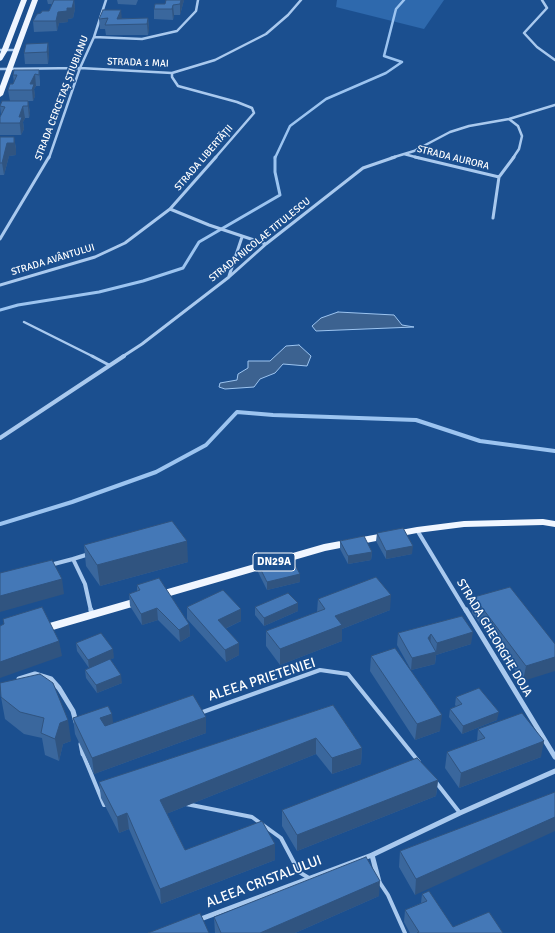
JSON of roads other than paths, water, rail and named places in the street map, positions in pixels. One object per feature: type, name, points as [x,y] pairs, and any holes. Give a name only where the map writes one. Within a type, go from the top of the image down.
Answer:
[{"type":"main road","points":[[0,59],[24,0]]},
{"type":"main road","points":[[0,95],[8,69],[36,0]]},
{"type":"main road","name":"DN29A","points":[[30,633],[324,548],[417,530],[464,524],[543,522],[555,524]]},
{"type":"street","name":"STRADA CERCETAȘ ȘTIUBIANU","points":[[0,239],[49,157],[80,68],[94,37],[106,0]]},
{"type":"street","points":[[94,37],[142,39],[177,31],[196,11],[198,0]]},
{"type":"street","name":"STRADA 1 MAI","points":[[0,69],[80,68],[172,72],[215,60],[266,34],[288,15],[301,0]]},
{"type":"street","points":[[542,0],[547,8],[524,33],[536,47],[555,60]]},
{"type":"street","points":[[3,50],[17,50]]},
{"type":"street","name":"STRADA LIBERTĂȚII","points":[[170,209],[254,113],[252,108],[237,102],[178,86],[172,77],[172,72]]},
{"type":"street","name":"STRADA NICOLAE TITULESCU","points":[[0,438],[108,365],[142,344],[229,277],[266,244],[363,168],[386,159],[414,151],[450,132],[469,126],[509,119],[555,105]]},
{"type":"street","points":[[493,218],[499,177],[518,149],[522,136],[518,126],[509,119]]},
{"type":"street","name":"STRADA AURORA","points":[[404,154],[499,177]]},
{"type":"street","points":[[170,209],[209,225],[266,244]]},
{"type":"street","name":"STRADA AVÂNTULUI","points":[[0,285],[95,258],[125,243],[170,209]]},
{"type":"street","points":[[229,277],[242,237]]},
{"type":"street","name":"STRADA GHEORGHE DOJA","points":[[417,530],[555,757]]},
{"type":"street","points":[[42,567],[94,553]]},
{"type":"street","points":[[73,559],[85,584],[92,614]]},
{"type":"street","points":[[14,680],[36,674],[51,679],[59,688],[74,711],[77,725]]},
{"type":"street","points":[[80,740],[83,754]]},
{"type":"street","name":"ALEEA CRISTALULUI","points":[[193,922],[372,855],[460,813],[555,771]]},
{"type":"street","points":[[372,855],[380,883]]},
{"type":"lane","points":[[24,322],[108,365]]},
{"type":"lane","name":"ALEEA PRIETENIEI","points":[[195,714],[320,670],[348,674],[421,764]]},
{"type":"lane","points":[[90,752],[83,754],[104,805],[110,804]]},
{"type":"lane","points":[[431,776],[460,813]]},
{"type":"lane","points":[[183,803],[252,817],[281,838],[299,872],[309,878]]},
{"type":"lane","points":[[380,883],[388,895],[405,933]]},
{"type":"waterway","points":[[275,158],[290,126],[326,99],[386,73],[402,62],[384,56],[396,9],[404,0]]},
{"type":"waterway","points":[[0,310],[18,305],[99,292],[143,281],[183,268],[199,242],[280,195],[275,172],[275,158]]},
{"type":"waterway","points":[[0,524],[72,502],[156,472],[206,445],[237,412],[273,415],[416,420],[480,441],[555,451]]}]
